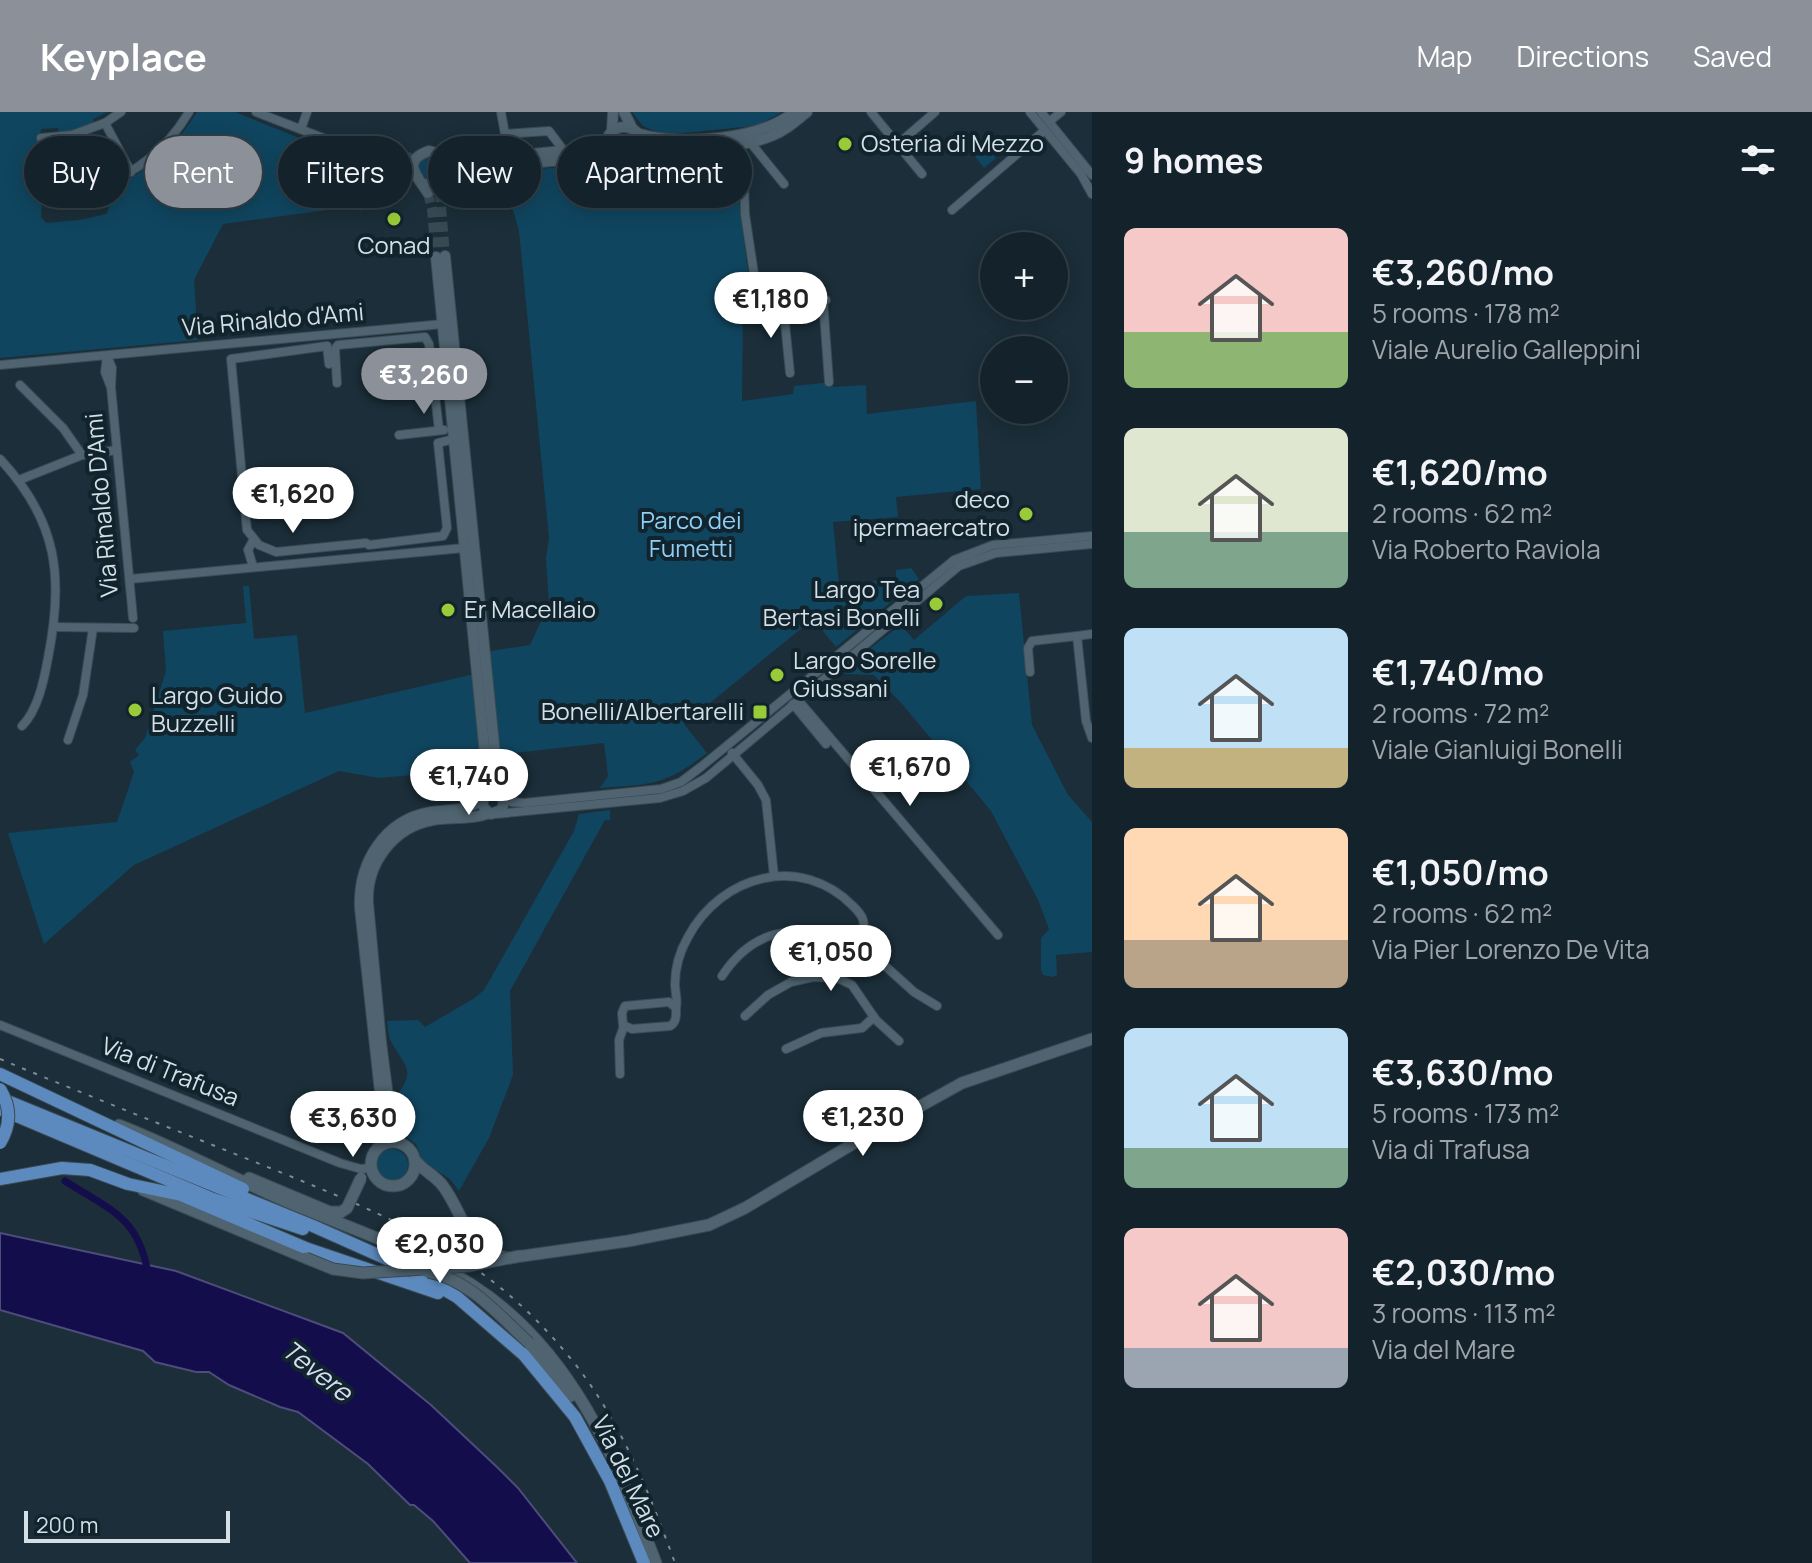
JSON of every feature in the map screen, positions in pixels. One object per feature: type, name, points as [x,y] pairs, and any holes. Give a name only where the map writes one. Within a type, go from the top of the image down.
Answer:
[{"type":"main road","points":[[472,1237],[482,1250],[508,1258],[691,1230],[724,1219],[962,1083],[1092,1039]]},
{"type":"main road","points":[[0,1074],[218,1177],[313,1226]]},
{"type":"main road","points":[[0,1089],[9,1116],[0,1143]]},
{"type":"main road","points":[[48,1097],[330,1212],[341,1212],[347,1208],[367,1172],[371,1157],[381,1145],[398,1142],[409,1149],[426,1173],[438,1180],[448,1193],[480,1255],[469,1266]]},
{"type":"main road","name":"Via del Mare","points":[[0,1098],[313,1226],[420,1275],[452,1294],[533,1364],[581,1426],[614,1490],[644,1563]]},
{"type":"main road","name":"Via del Mare","points":[[0,1109],[213,1199],[345,1241]]},
{"type":"main road","points":[[367,1172],[383,1185],[398,1186],[410,1178],[415,1160]]},
{"type":"main road","points":[[207,1162],[261,1190],[432,1264],[481,1290],[532,1336],[563,1371],[594,1418],[656,1563]]},
{"type":"main road","points":[[0,1179],[67,1167],[95,1171],[333,1269],[363,1273],[469,1266],[520,1256]]},
{"type":"main road","points":[[128,1184],[177,1194],[318,1253],[428,1289],[483,1318]]},
{"type":"main road","points":[[407,1270],[437,1274],[457,1283],[529,1343],[580,1408],[618,1470]]},
{"type":"street","points":[[62,136],[105,123],[121,112]]},
{"type":"street","points":[[105,123],[131,172],[163,146],[189,112]]},
{"type":"street","points":[[256,112],[318,136]]},
{"type":"street","points":[[301,129],[307,112]]},
{"type":"street","points":[[501,112],[505,134],[549,131],[557,142]]},
{"type":"street","points":[[609,135],[613,112]]},
{"type":"street","points":[[624,112],[638,136]]},
{"type":"street","points":[[609,135],[622,126],[668,141],[747,134],[775,125],[794,112]]},
{"type":"street","points":[[752,141],[783,131],[807,112]]},
{"type":"street","points":[[871,112],[922,174]]},
{"type":"street","points":[[898,144],[935,112]]},
{"type":"street","points":[[1030,112],[1092,175]]},
{"type":"street","points":[[1041,112],[1092,194]]},
{"type":"street","points":[[952,210],[1061,112]]},
{"type":"street","points":[[752,144],[784,184]]},
{"type":"street","points":[[429,151],[440,153],[449,164],[445,182],[418,180],[413,166],[414,157],[429,151]]},
{"type":"street","points":[[557,152],[499,161],[557,159]]},
{"type":"street","points":[[745,208],[754,307],[825,300],[829,382]]},
{"type":"street","points":[[481,671],[464,548],[443,324],[440,256],[481,671],[490,770],[504,803],[501,810],[492,813]]},
{"type":"street","points":[[783,304],[790,373]]},
{"type":"street","name":"Via Rinaldo d'Ami","points":[[0,365],[443,324]]},
{"type":"street","points":[[337,383],[335,349],[338,345],[425,337],[429,341],[439,430]]},
{"type":"street","points":[[327,365],[322,347],[231,359],[247,530],[262,547],[276,552],[443,536],[447,528],[438,443],[453,434]]},
{"type":"street","name":"Via Rinaldo D'Ami","points":[[108,372],[124,354]]},
{"type":"street","name":"Via Rinaldo D'Ami","points":[[93,628],[133,623],[107,356]]},
{"type":"street","points":[[79,358],[108,372]]},
{"type":"street","points":[[20,385],[63,428],[82,455]]},
{"type":"street","points":[[399,435],[439,430],[453,434]]},
{"type":"street","points":[[19,480],[82,455],[117,450]]},
{"type":"street","points":[[0,459],[19,480],[41,517],[51,548],[57,586],[55,627],[43,681],[30,715],[22,726]]},
{"type":"street","points":[[381,1145],[383,1120],[360,908],[362,874],[378,843],[401,823],[423,813],[469,807],[492,792],[512,802],[524,803],[657,790],[684,780],[939,570],[962,555],[993,545],[1092,536]]},
{"type":"street","points":[[252,565],[248,550],[254,539]]},
{"type":"street","points":[[398,1142],[391,1120],[367,899],[369,881],[383,851],[403,832],[427,822],[492,813],[666,797],[699,783],[959,566],[996,553],[1092,544]]},
{"type":"street","points":[[252,565],[262,547]]},
{"type":"street","points":[[130,579],[252,565],[464,548]]},
{"type":"street","points":[[55,627],[93,628],[83,695],[68,740]]},
{"type":"street","points":[[1030,672],[1030,642],[1092,634]]},
{"type":"street","points":[[1077,636],[1086,721],[1092,738]]},
{"type":"street","points":[[796,702],[826,744]]},
{"type":"street","points":[[796,702],[998,935]]},
{"type":"street","points":[[726,747],[762,791],[767,803],[774,876]]},
{"type":"street","points":[[490,770],[483,807],[492,813]]},
{"type":"street","points":[[624,1026],[632,1029],[670,1026],[676,1019],[672,1005],[681,953],[704,914],[735,889],[774,876],[807,878],[831,888],[861,914],[863,932]]},
{"type":"street","points":[[722,976],[747,947],[775,934],[809,932],[842,944]]},
{"type":"street","points":[[842,944],[852,933],[863,932],[873,941],[873,955],[910,989],[937,1006]]},
{"type":"street","points":[[842,944],[844,957],[853,965],[863,964],[873,955]]},
{"type":"street","points":[[853,965],[850,982],[874,1017],[899,1041]]},
{"type":"street","points":[[745,1016],[768,995],[795,981],[823,977],[850,982]]},
{"type":"street","points":[[620,1074],[619,1040],[624,1026],[622,1013],[625,1006],[672,1005]]},
{"type":"street","points":[[786,1049],[821,1033],[862,1028],[874,1017]]},
{"type":"street","name":"Via di Trafusa","points":[[0,1025],[367,1172]]},
{"type":"green space","points":[[0,112],[107,112],[83,129],[59,134],[58,128],[41,129],[40,136],[24,136],[24,208],[42,208],[41,217],[46,223],[106,214],[109,208],[129,208],[129,179],[145,169],[145,208],[262,208],[262,136],[180,136],[197,112],[235,112],[294,136],[278,136],[278,208],[343,208],[223,224],[194,280],[198,340],[0,358]]},
{"type":"green space","points":[[632,112],[782,112],[760,124],[663,135],[643,126]]},
{"type":"green space","points":[[980,137],[996,158],[984,168],[968,147]]},
{"type":"green space","points":[[428,156],[428,180],[419,168]]},
{"type":"green space","name":"Parco dei Fumetti","points":[[557,168],[557,208],[740,208],[752,303],[748,304],[748,312],[743,314],[742,401],[793,394],[794,386],[832,382],[833,387],[866,385],[867,414],[976,401],[981,489],[896,497],[898,517],[833,522],[839,584],[896,579],[896,570],[911,568],[919,579],[836,647],[813,619],[684,724],[707,753],[668,778],[646,784],[600,788],[608,776],[604,743],[514,753],[514,766],[379,778],[339,771],[134,865],[44,944],[8,833],[117,822],[134,772],[130,762],[139,755],[135,750],[145,738],[166,671],[163,631],[246,623],[243,586],[249,586],[254,639],[297,635],[305,713],[492,670],[490,651],[530,645],[549,604],[546,558],[549,538],[519,231],[512,208],[541,208],[541,169]]},
{"type":"green space","points":[[1019,593],[1032,725],[1068,795],[1092,822],[1092,952],[1056,955],[1057,975],[1052,977],[1043,975],[1041,970],[1041,938],[1049,929],[1038,900],[991,811],[903,705],[874,675],[845,674],[844,668],[901,625],[914,640],[966,596]]},
{"type":"green space","points":[[610,810],[610,820],[605,820],[510,991],[513,1075],[489,1138],[459,1191],[450,1179],[423,1162],[416,1144],[404,1135],[398,1122],[406,1111],[397,1095],[407,1072],[390,1039],[387,1021],[418,1020],[425,1027],[484,990],[574,831],[579,814]]},
{"type":"green space","points":[[392,1149],[403,1154],[408,1165],[403,1176],[392,1181],[381,1176],[376,1165],[381,1154]]},
{"type":"water","name":"Tevere","points":[[0,1233],[176,1271],[343,1333],[431,1405],[498,1468],[518,1488],[577,1563],[470,1563],[433,1521],[410,1505],[368,1464],[298,1412],[229,1385],[209,1372],[155,1362],[143,1351],[0,1310]]},
{"type":"waterway","points":[[65,1181],[109,1208],[130,1227],[144,1255],[148,1274]]},
{"type":"tunnel","points":[[432,208],[436,257]]},
{"type":"tunnel","points":[[441,208],[445,256]]},
{"type":"railway","points":[[0,1059],[360,1206],[399,1224],[472,1266],[539,1323],[588,1382],[632,1457],[675,1563]]},
{"type":"place","name":"Osteria di Mezzo","points":[[845,144]]},
{"type":"place","name":"Conad","points":[[394,219]]},
{"type":"place","name":"deco ipermaercatro","points":[[1026,514]]},
{"type":"place","name":"Largo Tea Bertasi Bonelli","points":[[936,604]]},
{"type":"place","name":"Er Macellaio","points":[[448,610]]},
{"type":"place","name":"Largo Sorelle Giussani","points":[[777,675]]},
{"type":"place","name":"Largo Guido Buzzelli","points":[[135,710]]},
{"type":"place","name":"Bonelli/Albertarelli","points":[[760,712]]}]
